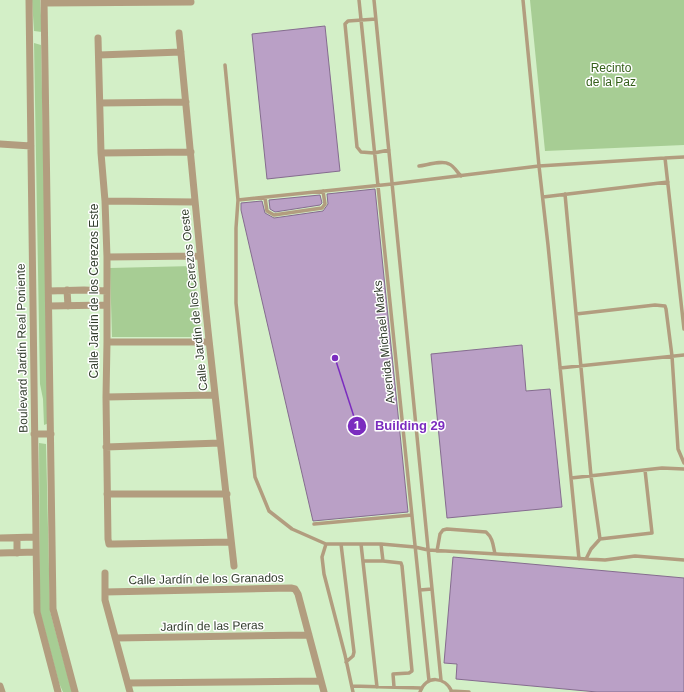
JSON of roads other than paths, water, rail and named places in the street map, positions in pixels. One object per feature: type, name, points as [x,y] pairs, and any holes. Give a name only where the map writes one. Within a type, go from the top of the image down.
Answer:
[{"type":"street","name":"Boulevard Jardín Real Poniente","points":[[29,0],[37,612],[58,692]]},
{"type":"street","points":[[75,692],[53,608],[44,2],[191,2]]},
{"type":"street","name":"Calle Jardín de los Cerezos Oeste","points":[[179,33],[200,256],[234,566]]},
{"type":"street","points":[[30,38],[45,38]]},
{"type":"street","name":"Calle Jardín de los Cerezos Este","points":[[98,38],[101,153],[105,202],[107,304],[106,447],[109,544],[231,542]]},
{"type":"street","points":[[99,55],[181,52]]},
{"type":"street","points":[[100,103],[186,102]]},
{"type":"street","points":[[0,144],[31,146]]},
{"type":"street","points":[[101,153],[191,152]]},
{"type":"street","points":[[105,202],[195,202]]},
{"type":"street","points":[[106,257],[200,256]]},
{"type":"street","points":[[66,290],[68,306]]},
{"type":"street","points":[[49,291],[106,290]]},
{"type":"street","points":[[49,306],[107,304]]},
{"type":"street","points":[[107,342],[209,342]]},
{"type":"street","points":[[106,397],[215,395]]},
{"type":"street","points":[[34,434],[51,434]]},
{"type":"street","points":[[106,447],[220,443]]},
{"type":"street","points":[[107,494],[227,494]]},
{"type":"street","points":[[0,538],[35,537]]},
{"type":"street","points":[[17,538],[17,553]]},
{"type":"street","points":[[0,553],[36,552]]},
{"type":"street","points":[[105,573],[105,600],[130,692]]},
{"type":"street","name":"Calle Jardín de los Granados","points":[[105,592],[295,589],[298,594],[324,692]]},
{"type":"street","name":"Jardín de las Peras","points":[[116,638],[309,635]]},
{"type":"street","points":[[128,683],[321,682]]},
{"type":"street","points":[[0,686],[2,692]]},
{"type":"lane","name":"Avenida Michael Marks","points":[[359,0],[429,681]]},
{"type":"lane","name":"Avenida Michael Marks","points":[[374,0],[441,680]]},
{"type":"lane","points":[[523,0],[579,559]]},
{"type":"lane","points":[[376,19],[348,21],[345,24],[357,147],[361,152],[374,153],[389,150]]},
{"type":"lane","points":[[225,65],[238,200],[236,228],[236,303],[255,477],[270,511],[292,529],[326,544],[381,544],[415,547],[437,551],[579,559],[605,560],[635,556],[684,560]]},
{"type":"lane","points":[[238,200],[378,186],[539,166],[684,157]]},
{"type":"lane","points":[[665,158],[684,330]]},
{"type":"lane","points":[[419,166],[447,163],[451,165],[461,176]]},
{"type":"lane","points":[[542,197],[668,182]]},
{"type":"lane","points":[[265,198],[267,211],[274,215],[322,208],[325,204],[323,192]]},
{"type":"lane","points":[[565,194],[592,476],[600,539]]},
{"type":"lane","points":[[576,314],[655,305],[665,306],[672,356],[678,449],[684,463]]},
{"type":"lane","points":[[560,368],[684,355]]},
{"type":"lane","points":[[571,478],[662,468],[684,469]]},
{"type":"lane","points":[[586,559],[600,539],[652,533],[645,470]]},
{"type":"lane","points":[[314,524],[412,515]]},
{"type":"lane","points":[[437,551],[440,534],[443,530],[447,529],[486,532],[490,535],[495,554]]},
{"type":"lane","points":[[326,544],[322,557],[324,574],[354,692]]},
{"type":"lane","points":[[341,544],[354,652],[353,656],[346,662]]},
{"type":"lane","points":[[361,544],[377,687]]},
{"type":"lane","points":[[381,544],[383,561]]},
{"type":"lane","points":[[363,561],[401,563],[402,566],[412,671],[409,673],[393,674],[394,687]]},
{"type":"lane","points":[[420,590],[432,589]]},
{"type":"lane","points":[[352,686],[394,687],[421,690],[424,684],[435,679],[441,680],[447,684],[452,691],[469,692]]},
{"type":"place","name":"Building 29","points":[[335,358]]},
{"type":"park label","name":"Recinto de la Paz","points":[[611,75]]}]
